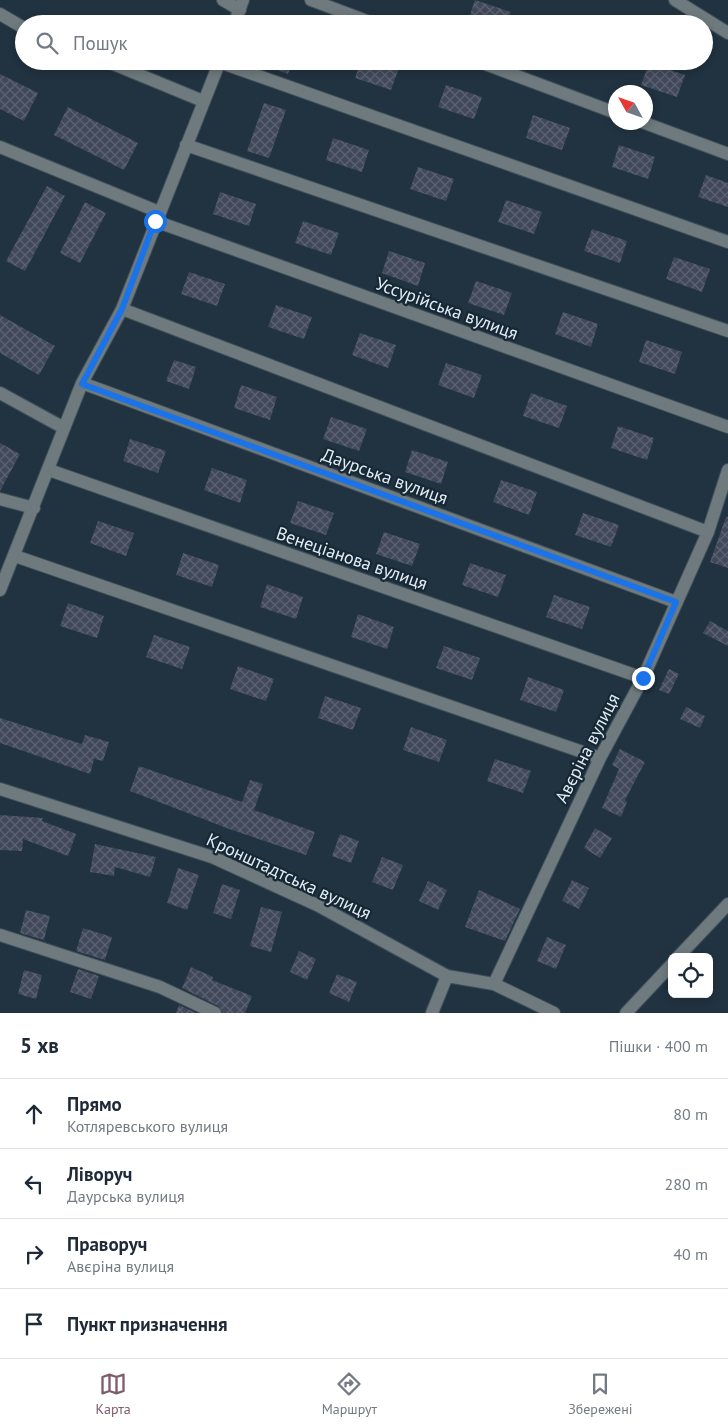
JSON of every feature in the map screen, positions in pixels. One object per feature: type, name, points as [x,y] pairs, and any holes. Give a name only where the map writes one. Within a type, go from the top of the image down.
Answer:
[{"type":"street","points":[[223,0],[242,5]]},
{"type":"street","points":[[311,0],[351,15]]},
{"type":"street","points":[[675,0],[699,15]]},
{"type":"street","points":[[0,14],[15,23]]},
{"type":"street","points":[[713,24],[728,33]]},
{"type":"street","points":[[128,70],[203,101]]},
{"type":"street","points":[[0,590],[82,384],[122,309],[157,216],[217,70]]},
{"type":"street","points":[[243,70],[728,242]]},
{"type":"street","points":[[501,70],[608,110]]},
{"type":"street","points":[[653,126],[728,154]]},
{"type":"street","points":[[186,145],[728,331]]},
{"type":"street","name":"Уссурійська вулиця","points":[[0,147],[157,216],[728,427]]},
{"type":"street","points":[[122,309],[708,532]]},
{"type":"street","name":"Даурська вулиця","points":[[82,384],[676,602]]},
{"type":"street","points":[[0,393],[64,428]]},
{"type":"street","name":"Венеціанова вулиця","points":[[49,470],[643,678]]},
{"type":"street","name":"Авєріна вулиця","points":[[494,984],[600,758],[643,678],[708,532],[728,470]]},
{"type":"street","points":[[0,499],[34,508]]},
{"type":"street","points":[[15,556],[600,758]]},
{"type":"street","name":"Кронштадтська вулиця","points":[[0,789],[212,856],[319,906],[447,976],[494,984],[554,1013]]},
{"type":"street","points":[[682,953],[728,904]]},
{"type":"street","points":[[0,935],[160,987],[215,1013]]},
{"type":"street","points":[[626,1013],[668,968]]},
{"type":"street","points":[[432,1013],[447,976]]},
{"type":"building","points":[[475,0],[511,12],[510,15],[470,15]]},
{"type":"building","points":[[278,70],[290,70],[288,74]]},
{"type":"building","points":[[358,70],[398,70],[391,90],[355,78]]},
{"type":"building","points":[[646,70],[670,70],[685,75],[677,97],[653,89],[653,85],[641,85]]},
{"type":"building","points":[[0,74],[38,93],[24,121],[0,109]]},
{"type":"building","points":[[446,85],[482,97],[474,119],[438,107]]},
{"type":"building","points":[[264,103],[286,110],[269,158],[247,151]]},
{"type":"building","points":[[68,107],[138,143],[124,170],[54,135]]},
{"type":"building","points":[[533,115],[570,128],[562,150],[526,138]]},
{"type":"building","points":[[333,138],[369,150],[362,172],[326,160]]},
{"type":"building","points":[[619,145],[655,157],[648,179],[612,167]]},
{"type":"building","points":[[418,167],[454,179],[446,201],[410,189]]},
{"type":"building","points":[[706,175],[728,183],[728,207],[698,197]]},
{"type":"building","points":[[47,186],[65,196],[25,271],[6,261]]},
{"type":"building","points":[[220,192],[256,204],[249,226],[213,214]]},
{"type":"building","points":[[506,200],[542,212],[534,234],[498,222]]},
{"type":"building","points":[[85,202],[106,213],[80,263],[60,253]]},
{"type":"building","points":[[303,221],[339,233],[331,255],[295,243]]},
{"type":"building","points":[[592,229],[627,241],[620,263],[584,251]]},
{"type":"building","points":[[389,251],[425,263],[418,286],[382,273]]},
{"type":"building","points":[[674,257],[710,269],[702,292],[666,279]]},
{"type":"building","points":[[189,272],[225,284],[217,306],[181,294]]},
{"type":"building","points":[[476,281],[512,293],[504,315],[468,303]]},
{"type":"building","points":[[276,305],[312,317],[304,339],[268,327]]},
{"type":"building","points":[[563,312],[598,324],[591,347],[555,334]]},
{"type":"building","points":[[0,315],[55,346],[39,375],[0,353]]},
{"type":"building","points":[[360,333],[396,345],[388,368],[352,355]]},
{"type":"building","points":[[646,340],[682,352],[675,374],[639,362]]},
{"type":"building","points":[[174,360],[196,367],[189,389],[166,381]]},
{"type":"building","points":[[446,363],[482,375],[474,398],[438,385]]},
{"type":"building","points":[[241,385],[277,397],[270,420],[234,408]]},
{"type":"building","points":[[531,393],[567,406],[559,428],[523,416]]},
{"type":"building","points":[[331,417],[367,429],[359,451],[323,439]]},
{"type":"building","points":[[618,426],[654,438],[647,460],[611,448]]},
{"type":"building","points":[[130,439],[166,451],[158,473],[123,461]]},
{"type":"building","points":[[0,443],[20,454],[0,491]]},
{"type":"building","points":[[412,450],[448,462],[441,484],[405,472]]},
{"type":"building","points":[[212,468],[247,480],[240,503],[204,490]]},
{"type":"building","points":[[501,480],[537,492],[529,515],[493,502]]},
{"type":"building","points":[[298,501],[334,513],[326,535],[290,523]]},
{"type":"building","points":[[583,513],[619,525],[611,547],[575,535]]},
{"type":"building","points":[[726,517],[728,517],[728,568],[710,562]]},
{"type":"building","points":[[98,521],[134,533],[126,556],[90,543]]},
{"type":"building","points":[[384,532],[420,544],[412,566],[376,554]]},
{"type":"building","points":[[183,553],[219,565],[212,587],[176,575]]},
{"type":"building","points":[[470,563],[506,575],[498,597],[462,585]]},
{"type":"building","points":[[267,584],[303,597],[296,619],[260,607]]},
{"type":"building","points":[[554,595],[590,607],[582,629],[546,617]]},
{"type":"building","points":[[68,603],[104,616],[97,638],[60,626]]},
{"type":"building","points":[[358,614],[394,627],[387,649],[351,637]]},
{"type":"building","points":[[710,621],[728,631],[728,646],[703,633]]},
{"type":"building","points":[[154,635],[190,647],[182,669],[146,657]]},
{"type":"building","points":[[444,646],[480,658],[472,680],[436,668]]},
{"type":"building","points":[[238,666],[274,679],[266,701],[230,689]]},
{"type":"building","points":[[669,669],[679,674],[669,694],[659,690]]},
{"type":"building","points":[[528,677],[564,690],[556,712],[520,700]]},
{"type":"building","points":[[325,696],[361,708],[353,730],[318,718]]},
{"type":"building","points":[[686,707],[705,716],[700,728],[680,719]]},
{"type":"building","points":[[0,718],[82,744],[85,735],[109,742],[103,761],[94,759],[90,774],[0,743]]},
{"type":"building","points":[[411,727],[447,740],[439,762],[403,750]]},
{"type":"building","points":[[620,749],[645,762],[625,800],[627,802],[621,817],[602,808],[619,769],[612,765]]},
{"type":"building","points":[[495,759],[531,771],[523,793],[487,781]]},
{"type":"building","points":[[139,766],[242,802],[250,780],[263,784],[254,810],[315,832],[306,855],[232,830],[130,791]]},
{"type":"building","points":[[0,815],[43,818],[42,821],[76,834],[68,856],[23,839],[22,851],[0,850]]},
{"type":"building","points":[[595,828],[612,838],[600,858],[584,848]]},
{"type":"building","points":[[340,834],[359,841],[351,863],[332,856]]},
{"type":"building","points":[[95,844],[156,857],[150,877],[115,867],[114,876],[90,872]]},
{"type":"building","points":[[382,857],[403,865],[393,890],[372,882]]},
{"type":"building","points":[[178,868],[199,875],[187,910],[167,903]]},
{"type":"building","points":[[572,880],[589,888],[579,909],[562,901]]},
{"type":"building","points":[[428,881],[447,890],[438,910],[419,901]]},
{"type":"building","points":[[222,884],[240,890],[231,919],[213,913]]},
{"type":"building","points":[[479,890],[520,909],[505,941],[465,927]]},
{"type":"building","points":[[261,907],[282,912],[271,952],[250,946]]},
{"type":"building","points":[[26,910],[50,916],[44,940],[20,933]]},
{"type":"building","points":[[83,928],[112,937],[105,960],[76,951]]},
{"type":"building","points":[[547,937],[566,945],[556,969],[537,961]]},
{"type":"building","points":[[299,951],[316,959],[307,980],[290,972]]},
{"type":"building","points":[[191,967],[213,977],[212,980],[252,996],[245,1013],[223,1013],[218,1006],[182,988]]},
{"type":"building","points":[[78,969],[99,976],[91,999],[70,992]]},
{"type":"building","points":[[24,970],[42,975],[36,999],[18,994]]},
{"type":"building","points":[[337,974],[357,982],[349,1002],[329,993]]},
{"type":"building","points":[[179,1005],[196,1013],[176,1013]]},
{"type":"route","points":[[155,221],[122,309],[82,384],[676,602],[643,678]]}]
